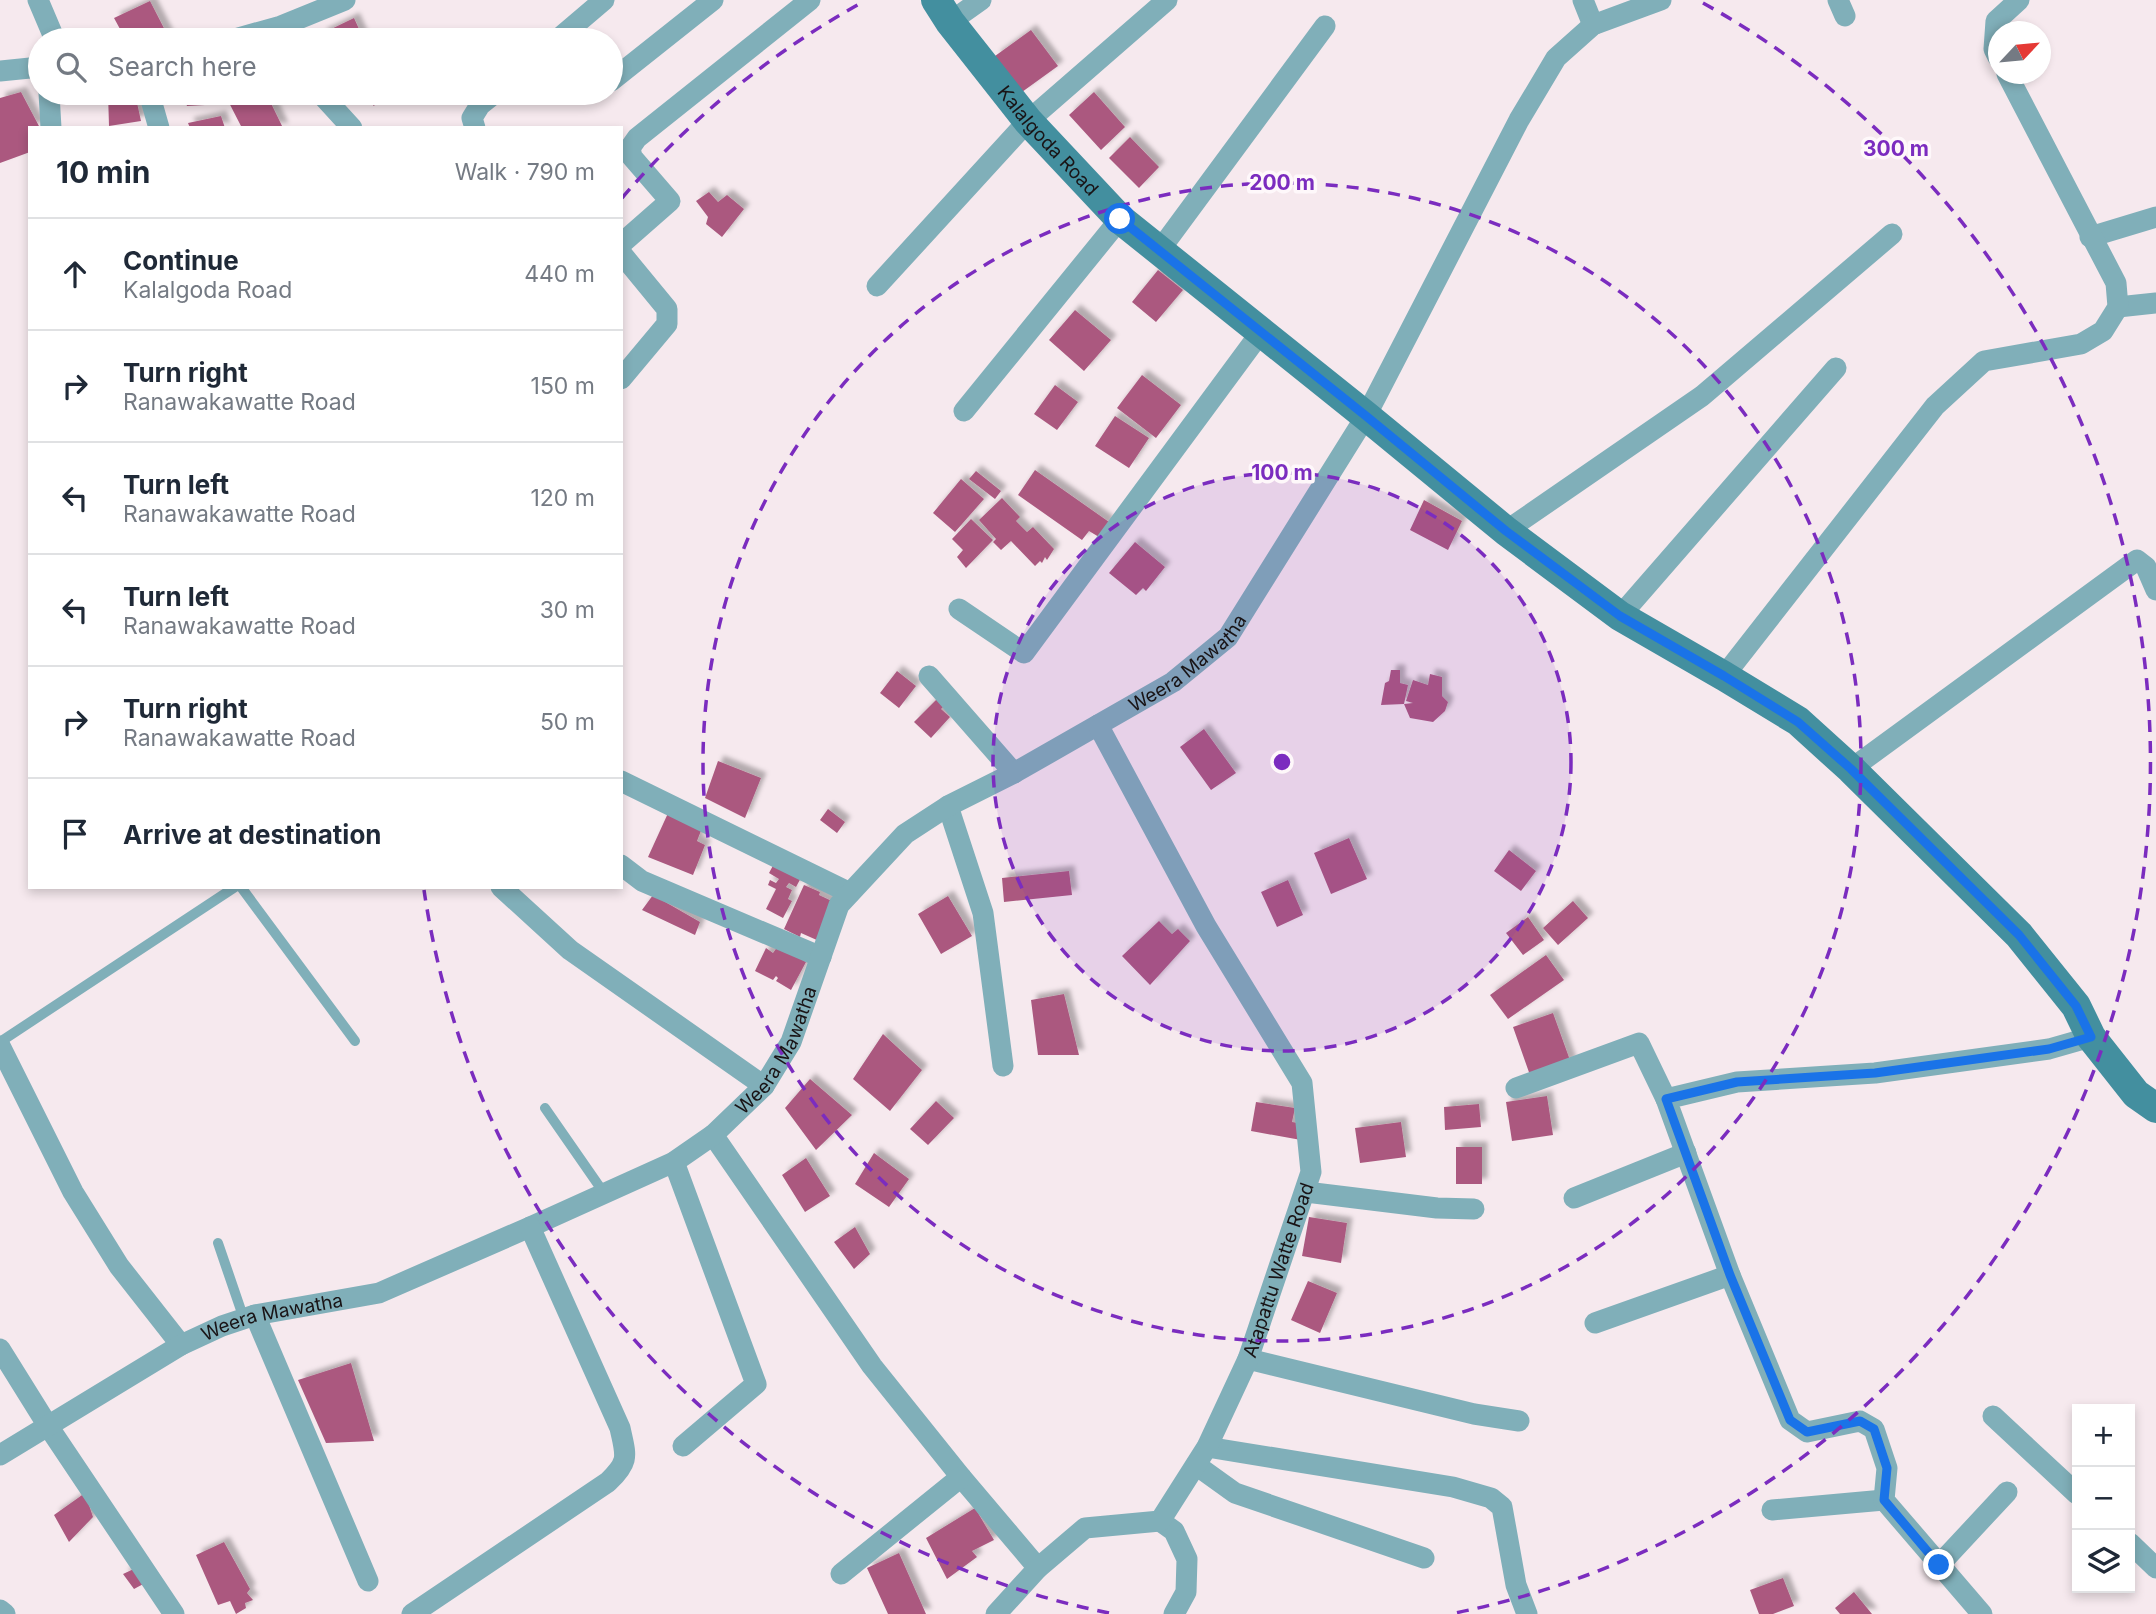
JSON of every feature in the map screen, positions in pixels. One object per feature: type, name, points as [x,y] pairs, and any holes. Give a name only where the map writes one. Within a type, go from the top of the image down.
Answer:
[{"type":"street","points":[[38,0],[50,28]]},
{"type":"street","points":[[294,28],[345,0]]},
{"type":"street","points":[[571,28],[604,0]]},
{"type":"street","points":[[623,71],[713,0]]},
{"type":"street","points":[[623,242],[670,201],[632,156],[630,148],[637,138],[810,0]]},
{"type":"street","points":[[943,11],[981,0]]},
{"type":"street","points":[[877,286],[1028,121],[1167,0]]},
{"type":"street","points":[[1583,0],[1593,25],[1661,0]]},
{"type":"street","points":[[1996,21],[2019,0]]},
{"type":"street","name":"Kalalgoda Road","points":[[943,11],[1028,121],[1120,219],[1506,531],[1620,616],[1798,722],[1851,769],[2019,935],[2076,1006],[2091,1037],[2136,1094],[2156,1108]]},
{"type":"street","name":"Weera Mawatha","points":[[0,1455],[181,1345],[250,1317],[379,1293],[674,1162],[713,1135],[764,1086],[791,1042],[839,905],[905,834],[948,806],[1014,773],[1173,682],[1228,638],[1366,416],[1519,120],[1556,58],[1593,25]]},
{"type":"street","points":[[1159,251],[1325,26]]},
{"type":"street","points":[[0,71],[28,68]]},
{"type":"street","points":[[1724,676],[1935,406],[1984,361],[2081,344],[2103,331],[2118,307],[2116,283],[2012,84]]},
{"type":"street","points":[[50,105],[51,126]]},
{"type":"street","points":[[152,105],[158,126]]},
{"type":"street","points":[[331,105],[350,126]]},
{"type":"street","points":[[474,126],[472,118],[480,105]]},
{"type":"street","points":[[2090,237],[2156,217]]},
{"type":"street","points":[[964,411],[1120,219]]},
{"type":"street","points":[[1506,531],[1702,396],[1892,234]]},
{"type":"street","points":[[623,255],[667,309],[667,324],[623,377]]},
{"type":"street","points":[[2118,307],[2156,303]]},
{"type":"street","points":[[959,609],[1024,653],[1261,332]]},
{"type":"street","points":[[1620,616],[1836,368]]},
{"type":"street","points":[[1851,769],[2137,560],[2146,567],[2156,590]]},
{"type":"street","points":[[929,676],[1014,773]]},
{"type":"street","name":"Atapattu Watte Road","points":[[1098,725],[1206,926],[1302,1083],[1311,1172],[1248,1359],[1201,1456],[1160,1521]]},
{"type":"street","points":[[623,782],[850,893]]},
{"type":"street","points":[[948,806],[982,913],[1003,1066]]},
{"type":"street","points":[[623,867],[642,881],[821,957]]},
{"type":"street","points":[[503,889],[570,950],[764,1086]]},
{"type":"street","points":[[1666,1099],[1737,1082],[1875,1073],[2049,1049],[2091,1037]]},
{"type":"street","points":[[1516,1088],[1639,1043],[1666,1099],[1730,1275],[1790,1420],[1807,1432],[1860,1421],[1874,1429],[1887,1468],[1884,1500],[1982,1614]]},
{"type":"street","points":[[0,1044],[73,1192],[119,1266],[181,1345]]},
{"type":"street","points":[[713,1135],[872,1366],[1038,1567]]},
{"type":"street","points":[[1574,1198],[1686,1153]]},
{"type":"street","points":[[674,1162],[756,1384],[683,1446]]},
{"type":"street","points":[[1306,1192],[1437,1208],[1474,1209]]},
{"type":"street","points":[[412,1614],[608,1482],[622,1469],[626,1454],[620,1428],[530,1227]]},
{"type":"street","points":[[1595,1323],[1730,1275]]},
{"type":"street","points":[[250,1317],[368,1581]]},
{"type":"street","points":[[0,1349],[48,1426],[174,1614]]},
{"type":"street","points":[[1248,1359],[1474,1414],[1519,1421]]},
{"type":"street","points":[[1993,1416],[2072,1489]]},
{"type":"street","points":[[1201,1456],[1236,1493],[1424,1558]]},
{"type":"street","points":[[1201,1456],[1453,1487],[1491,1497],[1502,1507],[1516,1585],[1527,1614]]},
{"type":"street","points":[[841,1574],[961,1476]]},
{"type":"street","points":[[1939,1565],[2007,1492]]},
{"type":"street","points":[[1772,1510],[1884,1500]]},
{"type":"street","points":[[996,1614],[1038,1567],[1085,1528],[1160,1521],[1174,1531],[1187,1559],[1185,1592],[1174,1614]]},
{"type":"street","points":[[2135,1549],[2156,1568]]},
{"type":"street","points":[[0,1610],[5,1614]]},
{"type":"lane","points":[[0,1044],[233,889]]},
{"type":"lane","points":[[242,889],[355,1041]]},
{"type":"lane","points":[[545,1108],[604,1193]]},
{"type":"lane","points":[[218,1243],[250,1317]]},
{"type":"building","points":[[150,1],[164,28],[119,28],[114,18]]},
{"type":"building","points":[[354,18],[359,28],[333,28]]},
{"type":"building","points":[[1031,30],[1058,66],[1022,92],[995,56]]},
{"type":"building","points":[[21,92],[39,126],[28,126],[28,153],[0,163],[0,98]]},
{"type":"building","points":[[1094,92],[1125,127],[1101,150],[1069,115]]},
{"type":"building","points":[[108,105],[138,105],[141,121],[109,126]]},
{"type":"building","points":[[230,105],[272,105],[282,126],[241,126]]},
{"type":"building","points":[[221,116],[224,126],[189,126],[188,123]]},
{"type":"building","points":[[1130,137],[1159,167],[1139,188],[1109,158]]},
{"type":"building","points":[[709,192],[718,202],[727,195],[744,209],[722,237],[706,224],[708,217],[696,201]]},
{"type":"building","points":[[1158,270],[1183,290],[1156,322],[1132,302]]},
{"type":"building","points":[[1075,310],[1111,340],[1084,371],[1049,340]]},
{"type":"building","points":[[1142,375],[1181,405],[1156,438],[1117,408]]},
{"type":"building","points":[[1055,385],[1078,402],[1057,430],[1034,414]]},
{"type":"building","points":[[1115,416],[1149,438],[1129,468],[1095,446]]},
{"type":"building","points":[[1035,470],[1109,522],[1099,537],[1089,531],[1082,540],[1018,495]]},
{"type":"building","points":[[976,471],[1001,491],[995,499],[969,479]]},
{"type":"building","points":[[961,479],[984,499],[955,532],[933,513]]},
{"type":"building","points":[[1002,498],[1020,517],[1016,521],[1027,532],[1033,527],[1054,549],[1047,560],[1045,557],[1042,563],[1040,561],[1035,566],[1011,541],[1001,550],[993,542],[996,539],[979,520]]},
{"type":"building","points":[[1424,500],[1462,521],[1448,550],[1410,530]]},
{"type":"building","points":[[971,519],[993,540],[966,568],[957,557],[963,550],[952,539]]},
{"type":"building","points":[[1135,542],[1165,567],[1146,591],[1143,588],[1136,595],[1109,573]]},
{"type":"building","points":[[1391,670],[1400,670],[1400,683],[1408,685],[1404,704],[1381,705],[1385,683],[1389,681]]},
{"type":"building","points":[[897,671],[916,686],[899,708],[880,693]]},
{"type":"building","points":[[1430,674],[1442,677],[1442,696],[1448,702],[1445,711],[1433,722],[1410,718],[1404,704],[1413,703],[1406,701],[1413,680],[1428,685]]},
{"type":"building","points":[[939,697],[946,704],[941,709],[950,717],[931,738],[914,722]]},
{"type":"building","points":[[1204,729],[1236,773],[1211,790],[1180,747]]},
{"type":"building","points":[[718,761],[761,778],[745,818],[705,798]]},
{"type":"building","points":[[828,809],[845,822],[837,833],[820,820]]},
{"type":"building","points":[[669,811],[702,828],[697,841],[705,845],[693,875],[648,857]]},
{"type":"building","points":[[1349,838],[1367,879],[1331,894],[1314,853]]},
{"type":"building","points":[[1509,850],[1536,871],[1521,891],[1494,871]]},
{"type":"building","points":[[776,860],[803,874],[796,887],[789,883],[786,887],[792,890],[788,899],[792,901],[783,918],[766,909],[776,889],[768,885],[770,880],[776,883],[779,879],[769,873]]},
{"type":"building","points":[[1069,871],[1072,895],[1004,902],[1002,878]]},
{"type":"building","points":[[1288,880],[1303,915],[1277,927],[1261,892]]},
{"type":"building","points":[[804,885],[836,903],[819,941],[801,933],[800,937],[784,929]]},
{"type":"building","points":[[653,895],[700,922],[695,935],[642,910]]},
{"type":"building","points":[[948,896],[972,936],[941,954],[918,914]]},
{"type":"building","points":[[1573,901],[1588,918],[1558,945],[1543,928]]},
{"type":"building","points":[[1528,917],[1544,940],[1523,955],[1506,933]]},
{"type":"building","points":[[1159,921],[1172,934],[1178,929],[1190,941],[1150,985],[1122,956]]},
{"type":"building","points":[[778,946],[806,962],[791,990],[776,981],[776,976],[773,980],[755,971],[766,948],[773,953]]},
{"type":"building","points":[[1546,955],[1564,980],[1508,1019],[1490,995]]},
{"type":"building","points":[[1064,994],[1079,1055],[1038,1055],[1031,1000]]},
{"type":"building","points":[[1553,1013],[1571,1063],[1531,1078],[1513,1027]]},
{"type":"building","points":[[883,1034],[922,1070],[890,1111],[853,1079]]},
{"type":"building","points":[[810,1079],[852,1115],[816,1150],[785,1108]]},
{"type":"building","points":[[1547,1096],[1553,1135],[1512,1141],[1506,1102]]},
{"type":"building","points":[[936,1101],[954,1118],[928,1145],[910,1129]]},
{"type":"building","points":[[1256,1102],[1295,1108],[1292,1122],[1304,1124],[1301,1140],[1251,1131]]},
{"type":"building","points":[[1479,1104],[1481,1127],[1445,1130],[1444,1107]]},
{"type":"building","points":[[1401,1122],[1406,1157],[1360,1163],[1355,1128]]},
{"type":"building","points":[[1456,1147],[1482,1147],[1482,1184],[1456,1184]]},
{"type":"building","points":[[874,1153],[909,1179],[889,1207],[855,1184]]},
{"type":"building","points":[[806,1158],[830,1196],[805,1212],[782,1175]]},
{"type":"building","points":[[1309,1217],[1347,1223],[1341,1263],[1302,1256]]},
{"type":"building","points":[[855,1227],[870,1254],[854,1269],[834,1242]]},
{"type":"building","points":[[1308,1281],[1337,1293],[1320,1333],[1291,1320]]},
{"type":"building","points":[[351,1363],[374,1441],[326,1443],[298,1380]]},
{"type":"building","points":[[85,1493],[93,1517],[69,1542],[54,1515]]},
{"type":"building","points":[[975,1508],[994,1540],[972,1551],[977,1557],[947,1579],[926,1538]]},
{"type":"building","points":[[224,1542],[250,1589],[247,1593],[253,1600],[245,1603],[246,1608],[236,1614],[230,1601],[218,1605],[196,1555]]},
{"type":"building","points":[[899,1553],[926,1614],[888,1614],[867,1568]]},
{"type":"building","points":[[138,1567],[147,1582],[134,1589],[123,1574]]},
{"type":"building","points":[[1783,1578],[1794,1606],[1773,1614],[1759,1614],[1750,1590]]},
{"type":"building","points":[[1854,1592],[1872,1614],[1840,1614],[1835,1608]]},
{"type":"route","points":[[1120,219],[1506,531],[1620,616],[1798,722],[1851,769],[2019,935],[2076,1006],[2091,1037],[2049,1049],[1875,1073],[1737,1082],[1666,1099],[1730,1275],[1790,1420],[1807,1432],[1860,1421],[1874,1429],[1887,1468],[1884,1500],[1939,1565]]}]
